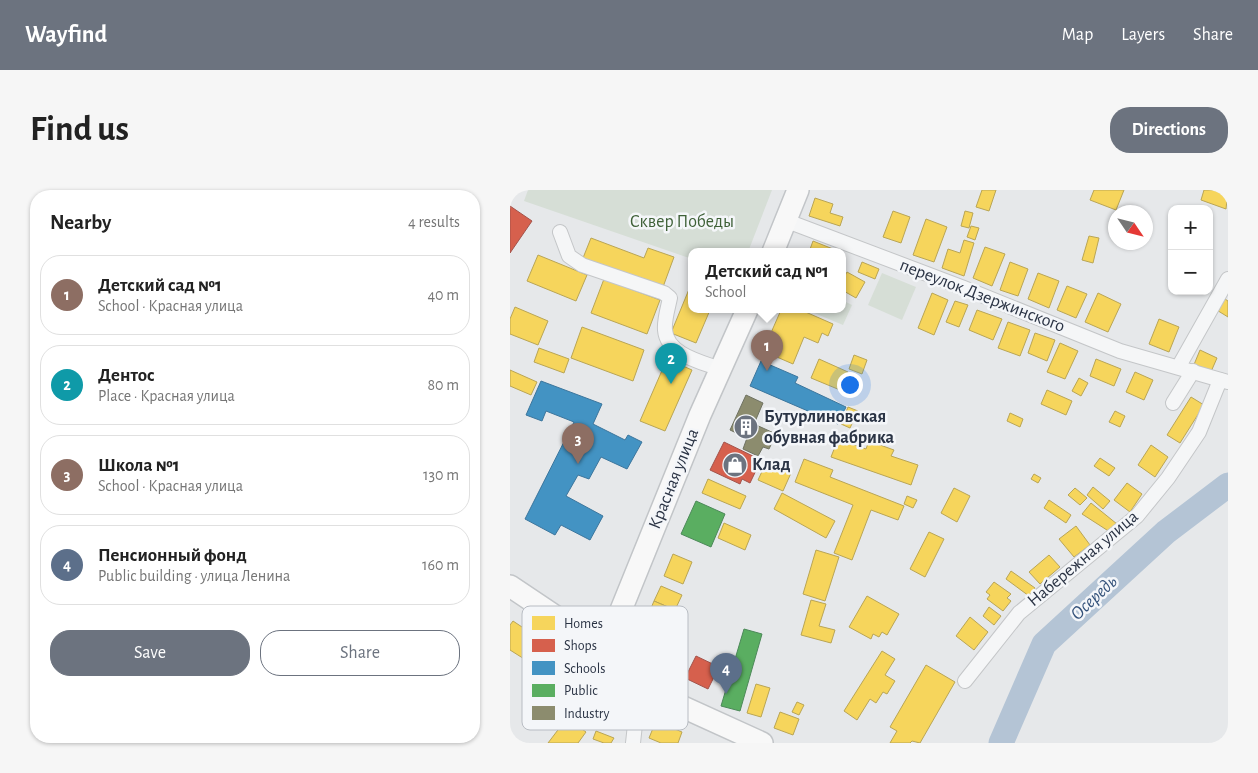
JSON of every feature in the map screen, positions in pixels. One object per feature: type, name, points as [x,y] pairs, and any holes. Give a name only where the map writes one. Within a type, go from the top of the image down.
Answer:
[{"type":"main road","points":[[775,248],[798,190]]},
{"type":"main road","name":"Красная улица","points":[[623,606],[720,369],[746,313]]},
{"type":"main road","points":[[510,586],[540,606]]},
{"type":"main road","points":[[688,709],[762,743]]},
{"type":"street","name":"переулок Дзержинского","points":[[787,221],[964,288],[1120,351],[1179,366]]},
{"type":"street","points":[[560,232],[570,256],[582,265],[664,293],[670,298],[665,330],[670,344],[686,356],[720,369]]},
{"type":"street","points":[[1179,366],[1228,279]]},
{"type":"street","name":"Набережная улица","points":[[965,682],[1019,613],[1137,516],[1168,478],[1199,432],[1224,381],[1179,366]]},
{"type":"street","points":[[1174,404],[1193,371]]},
{"type":"street","points":[[632,743],[634,730]]},
{"type":"green space","name":"Сквер Победы","points":[[528,190],[772,190],[750,248],[688,248],[688,258],[524,201]]},
{"type":"green space","points":[[882,273],[916,287],[902,320],[868,305]]},
{"type":"green space","points":[[846,302],[852,305],[843,325],[814,313],[846,313]]},
{"type":"building: Homes","points":[[982,190],[996,190],[989,211],[976,207]]},
{"type":"building: Homes","points":[[1094,190],[1124,190],[1118,205],[1108,205],[1108,207],[1090,200]]},
{"type":"building: Homes","points":[[1204,190],[1228,190],[1226,209],[1201,200]]},
{"type":"building: Homes","points":[[815,198],[833,204],[830,213],[843,217],[840,226],[809,216]]},
{"type":"building: Homes","points":[[893,211],[910,217],[901,243],[883,237]]},
{"type":"building: Homes","points":[[965,211],[973,213],[969,228],[961,226]]},
{"type":"building: Homes","points":[[926,219],[947,227],[934,262],[913,255]]},
{"type":"building: Homes","points":[[971,226],[979,228],[975,240],[967,237]]},
{"type":"building: Homes","points":[[1089,236],[1099,238],[1093,263],[1082,260]]},
{"type":"building: Homes","points":[[591,238],[644,258],[648,248],[674,257],[663,287],[583,258]]},
{"type":"building: Homes","points":[[964,240],[974,243],[964,276],[942,268],[948,249],[960,253]]},
{"type":"building: Homes","points":[[813,241],[830,248],[810,248]]},
{"type":"building: Homes","points":[[985,247],[1005,254],[992,286],[973,278]]},
{"type":"building: Homes","points":[[538,255],[587,275],[576,301],[527,281]]},
{"type":"building: Homes","points":[[862,262],[879,269],[875,279],[858,272]]},
{"type":"building: Homes","points":[[1010,262],[1028,269],[1018,296],[1000,290]]},
{"type":"building: Homes","points":[[847,272],[865,282],[856,298],[846,292]]},
{"type":"building: Homes","points":[[1038,273],[1059,281],[1049,308],[1028,299]]},
{"type":"building: Homes","points":[[604,279],[660,300],[647,334],[591,313]]},
{"type":"building: Homes","points":[[1067,286],[1087,294],[1076,318],[1057,310]]},
{"type":"building: Homes","points":[[688,292],[688,313],[709,313],[696,343],[671,333]]},
{"type":"building: Homes","points":[[932,293],[948,300],[934,335],[918,328]]},
{"type":"building: Homes","points":[[1098,293],[1121,304],[1108,332],[1085,322]]},
{"type":"building: Homes","points":[[1222,297],[1228,301],[1228,317],[1215,309]]},
{"type":"building: Homes","points":[[955,301],[968,305],[959,327],[946,322]]},
{"type":"building: Homes","points":[[515,307],[548,321],[538,345],[510,334],[510,319]]},
{"type":"building: Homes","points":[[977,310],[1002,319],[993,340],[969,330]]},
{"type":"building: Homes","points":[[780,313],[808,313],[833,324],[828,336],[822,333],[818,343],[804,337],[793,364],[763,351]]},
{"type":"building: Homes","points":[[1159,319],[1179,327],[1169,352],[1149,344]]},
{"type":"building: Homes","points":[[1008,322],[1030,330],[1020,356],[998,348]]},
{"type":"building: Homes","points":[[582,327],[644,350],[633,381],[571,358]]},
{"type":"building: Homes","points":[[1035,333],[1055,340],[1047,361],[1028,353]]},
{"type":"building: Homes","points":[[1060,343],[1078,351],[1065,379],[1047,372]]},
{"type":"building: Homes","points":[[539,348],[569,359],[564,373],[534,362]]},
{"type":"building: Homes","points":[[1200,350],[1217,358],[1210,374],[1193,367]]},
{"type":"building: Homes","points":[[854,355],[867,360],[862,374],[849,369]]},
{"type":"building: Homes","points":[[667,359],[692,370],[665,431],[640,421]]},
{"type":"building: Homes","points":[[819,359],[848,372],[840,390],[811,378]]},
{"type":"building: Homes","points":[[1096,359],[1121,369],[1114,386],[1090,376]]},
{"type":"building: Homes","points":[[510,370],[537,382],[531,395],[510,386]]},
{"type":"building: Homes","points":[[1135,372],[1153,380],[1144,400],[1126,392]]},
{"type":"building: Homes","points":[[1079,378],[1088,383],[1081,396],[1072,391]]},
{"type":"building: Homes","points":[[1047,390],[1072,401],[1066,415],[1041,404]]},
{"type":"building: Homes","points":[[1191,397],[1204,405],[1180,443],[1167,435]]},
{"type":"building: Homes","points":[[848,407],[858,411],[850,428],[841,424]]},
{"type":"building: Homes","points":[[1115,411],[1125,416],[1120,427],[1109,422]]},
{"type":"building: Homes","points":[[1010,413],[1023,419],[1020,427],[1007,421]]},
{"type":"building: Homes","points":[[838,439],[866,449],[869,441],[894,450],[891,456],[918,465],[911,485],[831,457]]},
{"type":"building: Homes","points":[[1151,445],[1168,457],[1155,477],[1138,465]]},
{"type":"building: Homes","points":[[1100,458],[1115,468],[1109,476],[1094,466]]},
{"type":"building: Homes","points":[[804,459],[833,470],[830,477],[904,506],[898,520],[871,510],[852,560],[834,553],[853,505],[795,482]]},
{"type":"building: Homes","points":[[766,463],[791,473],[783,491],[758,480]]},
{"type":"building: Homes","points":[[1034,474],[1041,478],[1038,483],[1031,479]]},
{"type":"building: Homes","points":[[708,479],[746,496],[740,509],[702,493]]},
{"type":"building: Homes","points":[[1127,483],[1142,494],[1130,512],[1114,500]]},
{"type":"building: Homes","points":[[1093,487],[1110,501],[1103,509],[1087,495]]},
{"type":"building: Homes","points":[[954,488],[970,496],[957,522],[941,513]]},
{"type":"building: Homes","points":[[1075,488],[1087,498],[1080,505],[1068,495]]},
{"type":"building: Homes","points":[[782,493],[835,521],[826,538],[774,509]]},
{"type":"building: Homes","points":[[907,496],[917,500],[913,508],[904,504]]},
{"type":"building: Homes","points":[[1049,500],[1071,515],[1066,523],[1044,508]]},
{"type":"building: Homes","points":[[1091,503],[1117,524],[1110,532],[1082,514]]},
{"type":"building: Homes","points":[[724,523],[751,535],[745,550],[718,538]]},
{"type":"building: Homes","points":[[1076,526],[1090,545],[1074,557],[1059,539]]},
{"type":"building: Homes","points":[[929,532],[944,539],[925,577],[910,569]]},
{"type":"building: Homes","points":[[816,550],[839,557],[825,601],[803,594]]},
{"type":"building: Homes","points":[[673,554],[692,562],[683,584],[664,576]]},
{"type":"building: Homes","points":[[1049,555],[1060,567],[1040,584],[1029,572]]},
{"type":"building: Homes","points":[[1011,571],[1035,588],[1029,596],[1006,579]]},
{"type":"building: Homes","points":[[994,582],[1011,594],[1007,598],[1011,601],[1003,611],[987,599],[990,595],[986,592]]},
{"type":"building: Homes","points":[[661,586],[682,595],[677,606],[666,606],[654,601]]},
{"type":"building: Homes","points":[[867,596],[899,614],[887,635],[882,632],[879,637],[873,634],[871,639],[849,627]]},
{"type":"building: Homes","points":[[811,600],[826,604],[819,626],[835,630],[831,643],[801,635]]},
{"type":"building: Homes","points":[[654,601],[666,606],[652,606]]},
{"type":"building: Homes","points":[[989,607],[1001,616],[994,625],[983,616]]},
{"type":"building: Homes","points":[[970,617],[988,632],[974,650],[956,636]]},
{"type":"building: Homes","points":[[513,621],[522,627],[522,658],[510,650],[510,625]]},
{"type":"building: Homes","points":[[882,651],[895,659],[885,675],[895,681],[887,694],[883,692],[876,703],[870,699],[857,720],[844,711]]},
{"type":"building: Homes","points":[[926,665],[955,682],[920,743],[912,741],[910,743],[890,743],[897,731],[890,727]]},
{"type":"building: Homes","points":[[756,684],[770,688],[761,717],[747,713]]},
{"type":"building: Homes","points":[[797,702],[804,705],[799,715],[792,712]]},
{"type":"building: Homes","points":[[780,712],[799,719],[793,735],[774,728]]},
{"type":"building: Homes","points":[[558,730],[583,730],[586,732],[578,743],[548,743]]},
{"type":"building: Homes","points":[[652,730],[677,730],[682,732],[678,743],[661,743],[649,738]]},
{"type":"building: Homes","points":[[596,731],[614,738],[611,743],[604,743],[593,739]]},
{"type":"building: Shops","points":[[510,206],[532,221],[510,253]]},
{"type":"building: Shops","name":"Клад","points":[[724,442],[761,460],[750,483],[742,479],[740,484],[710,470]]},
{"type":"building: Shops","points":[[696,656],[719,667],[708,689],[688,679],[688,672]]},
{"type":"building: Schools","points":[[761,361],[798,377],[795,383],[846,407],[838,424],[750,386]]},
{"type":"building: Schools","points":[[541,381],[602,404],[593,424],[625,440],[628,435],[642,442],[627,469],[601,457],[589,479],[578,475],[566,496],[603,516],[590,540],[561,525],[555,535],[525,519],[574,422],[546,411],[542,421],[526,415]]},
{"type":"building: Public","points":[[696,501],[725,514],[711,547],[681,534]]},
{"type":"building: Public","points":[[744,629],[762,634],[740,711],[721,706]]},
{"type":"building: Industry","name":"Бутурлиновская обувная фабрика","points":[[746,395],[763,403],[754,424],[776,434],[769,449],[763,447],[758,456],[743,449],[747,438],[730,430]]},
{"type":"waterway","name":"Осередь","points":[[1001,743],[1044,644],[1166,532],[1228,485]]},
{"type":"place","name":"Детский сад №1","points":[[767,371]]},
{"type":"place","name":"Дентос","points":[[671,384]]},
{"type":"place","name":"Бутурлиновская обувная фабрика","points":[[746,427]]},
{"type":"place","name":"Школа №1","points":[[578,464]]},
{"type":"place","name":"Клад","points":[[735,465]]},
{"type":"place","name":"Пенсионный фонд","points":[[726,694]]}]
